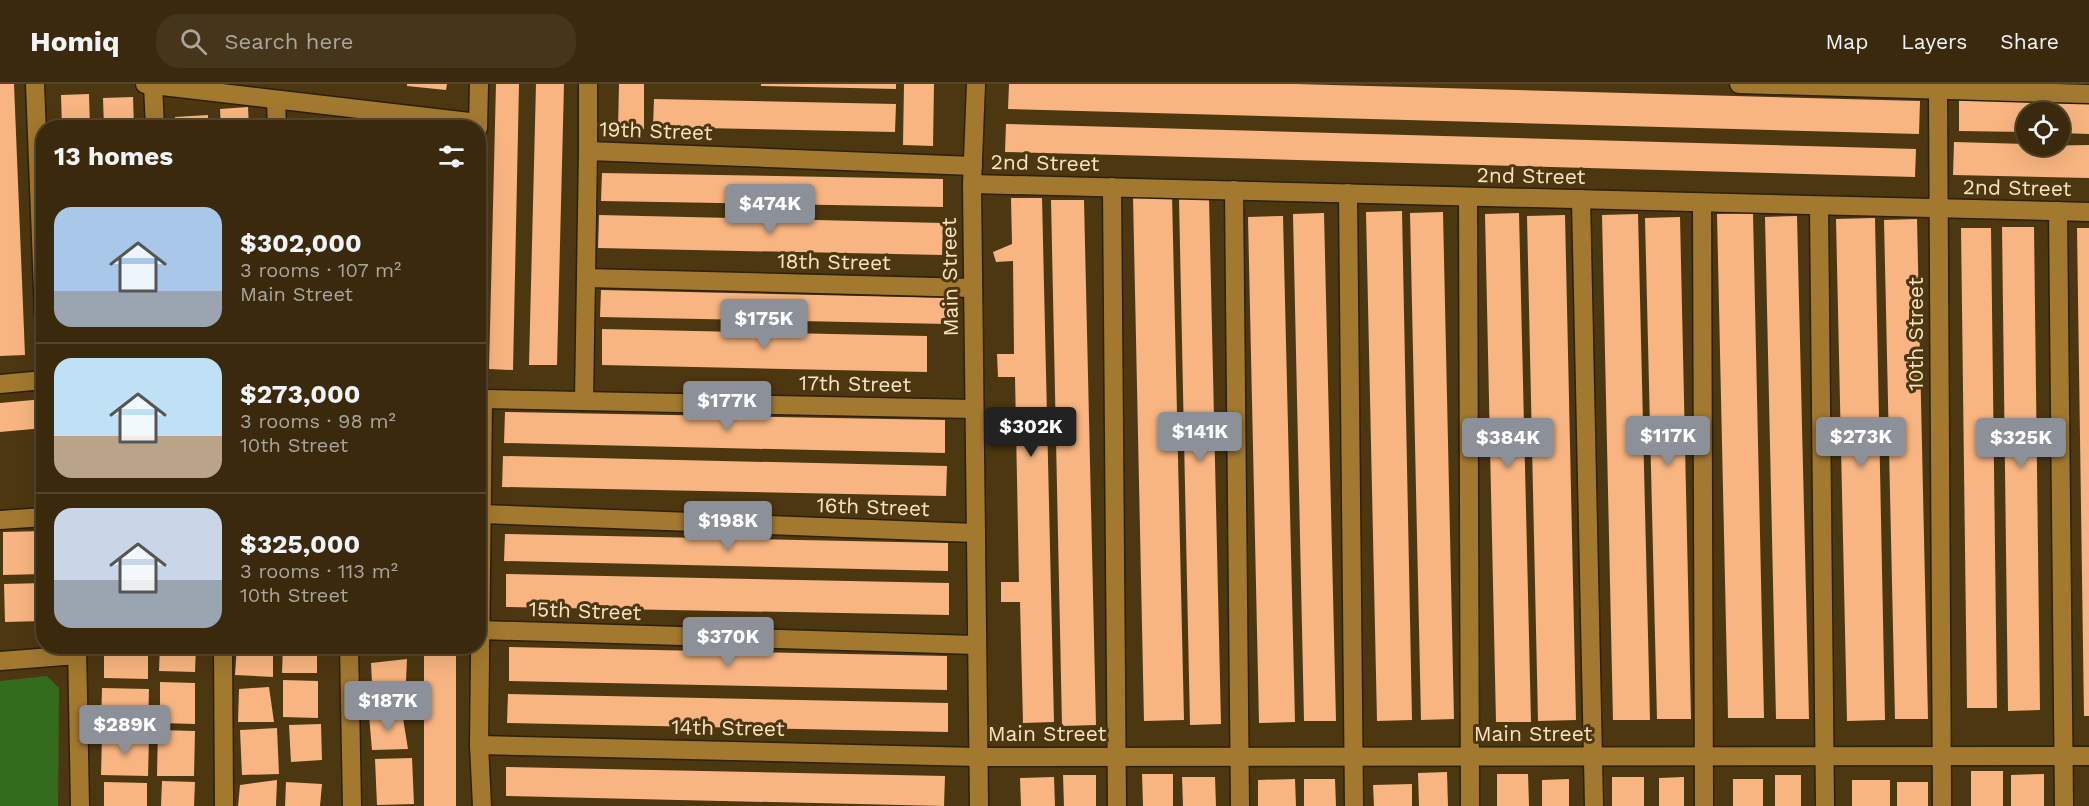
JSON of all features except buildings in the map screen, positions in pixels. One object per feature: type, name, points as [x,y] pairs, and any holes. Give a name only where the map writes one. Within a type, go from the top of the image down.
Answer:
[{"type":"street","points":[[35,84],[36,120]]},
{"type":"street","points":[[478,84],[478,120]]},
{"type":"street","points":[[588,84],[588,151]]},
{"type":"street","name":"Main Street","points":[[976,84],[973,288],[979,806]]},
{"type":"street","points":[[1739,84],[2089,94]]},
{"type":"street","points":[[154,120],[149,85],[438,120]]},
{"type":"street","name":"10th Street","points":[[1938,91],[1942,806]]},
{"type":"street","points":[[276,100],[277,120]]},
{"type":"street","name":"19th Street","points":[[584,401],[588,151],[973,175]]},
{"type":"street","name":"2nd Street","points":[[973,175],[1112,187],[2089,212]]},
{"type":"street","points":[[1112,187],[1117,806]]},
{"type":"street","points":[[1234,190],[1240,806]]},
{"type":"street","points":[[1347,193],[1354,806]]},
{"type":"street","points":[[1468,197],[1470,806]]},
{"type":"street","points":[[1581,199],[1594,806]]},
{"type":"street","points":[[1702,203],[1704,806]]},
{"type":"street","points":[[1819,206],[1826,806]]},
{"type":"street","points":[[2058,211],[2064,806]]},
{"type":"street","name":"18th Street","points":[[586,278],[973,288]]},
{"type":"street","points":[[0,384],[36,381]]},
{"type":"street","name":"17th Street","points":[[486,395],[584,401],[974,409]]},
{"type":"street","name":"16th Street","points":[[486,514],[975,533]]},
{"type":"street","points":[[0,520],[36,518]]},
{"type":"street","name":"15th Street","points":[[486,630],[976,645]]},
{"type":"street","points":[[0,661],[54,654]]},
{"type":"street","points":[[77,654],[80,806]]},
{"type":"street","points":[[223,654],[224,806]]},
{"type":"street","points":[[349,654],[352,806]]},
{"type":"street","points":[[480,654],[478,745],[482,806]]},
{"type":"street","name":"14th Street","points":[[478,745],[977,757]]},
{"type":"street","name":"Main Street","points":[[977,757],[2089,756]]},
{"type":"green space","points":[[47,676],[59,688],[58,806],[0,806],[0,681]]}]
